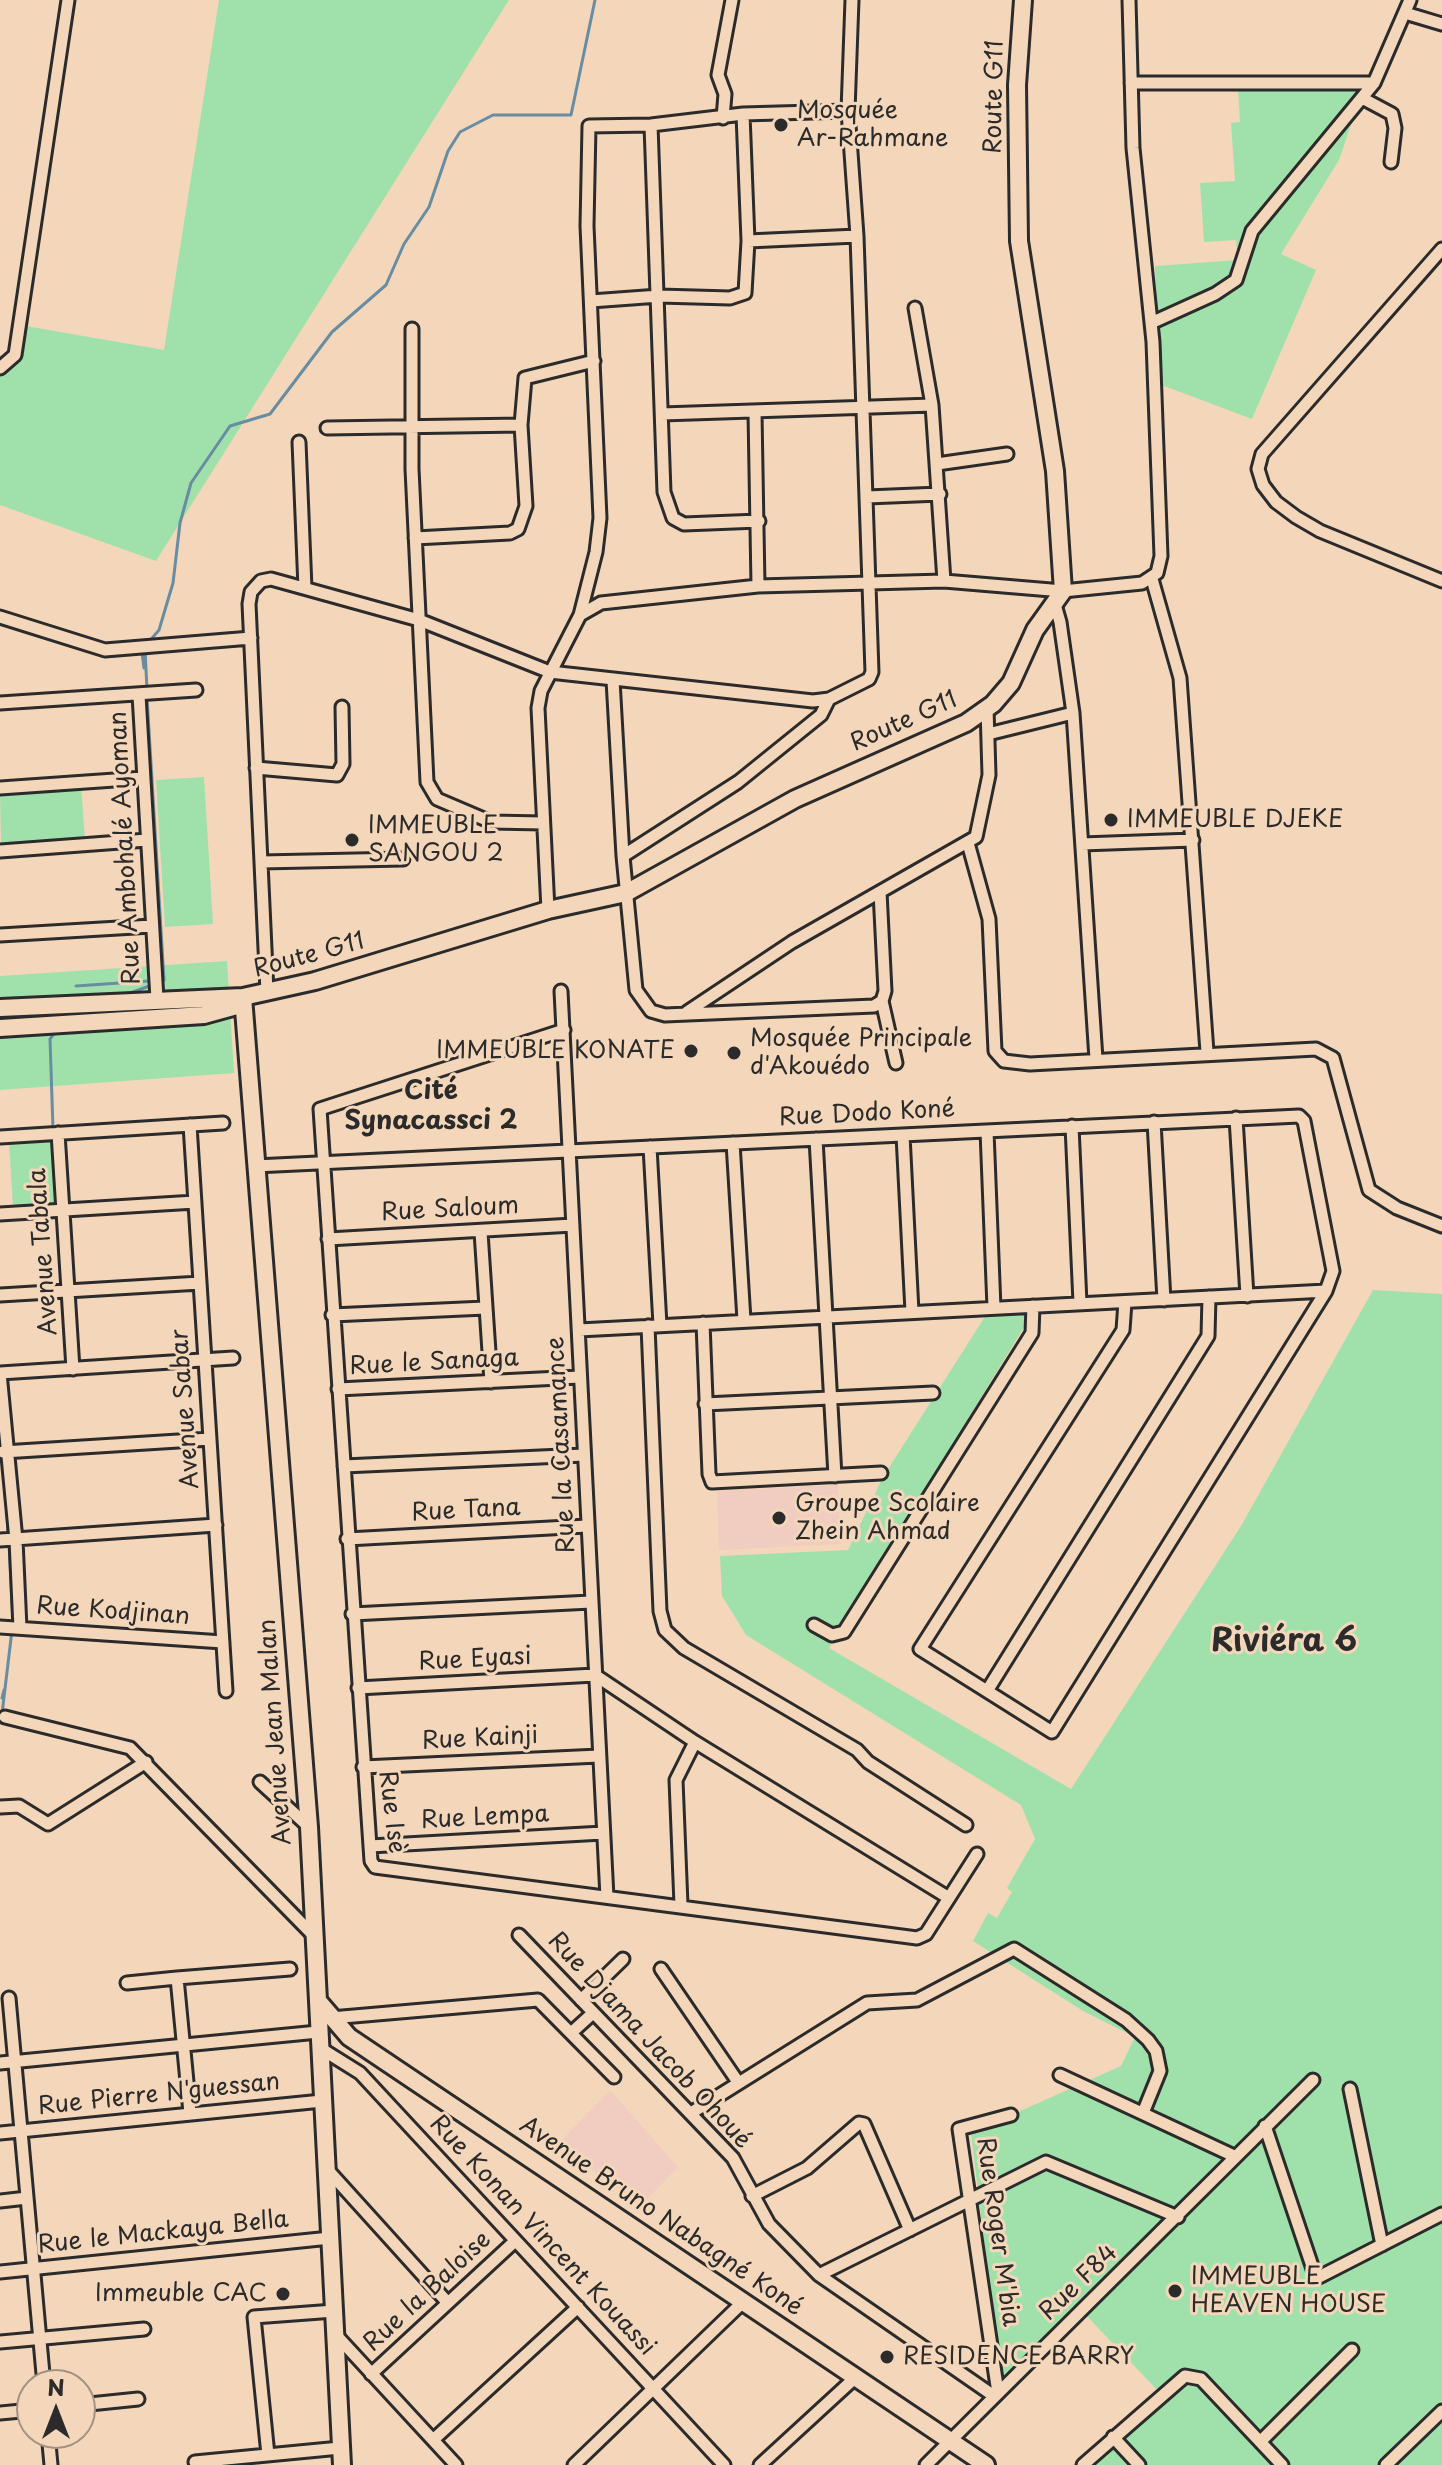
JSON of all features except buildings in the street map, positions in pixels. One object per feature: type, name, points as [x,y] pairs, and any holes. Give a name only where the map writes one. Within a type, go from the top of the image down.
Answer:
[{"type":"street","points":[[0,368],[15,355],[68,0]]},
{"type":"street","points":[[723,118],[725,94],[718,75],[732,0]]},
{"type":"street","points":[[267,992],[251,638],[251,592],[261,581],[271,579],[419,620],[550,672],[813,701],[829,699],[871,676],[857,236],[848,111],[852,0]]},
{"type":"street","name":"Route G11","points":[[243,997],[548,910],[626,893],[795,799],[966,723],[987,708],[1011,683],[1035,630],[1058,596],[1055,471],[1019,241],[1017,85],[1023,0]]},
{"type":"street","points":[[580,615],[601,603],[758,586],[944,581],[1058,596],[1152,579],[1160,568],[1161,556],[1151,323],[1133,148],[1129,0]]},
{"type":"street","points":[[1151,323],[1215,294],[1236,280],[1252,231],[1374,83],[1410,0]]},
{"type":"street","points":[[1405,13],[1442,24]]},
{"type":"street","points":[[1131,83],[1374,83]]},
{"type":"street","points":[[1362,98],[1392,114],[1395,128],[1391,162]]},
{"type":"street","points":[[548,910],[538,708],[550,672],[580,615],[596,552],[600,518],[587,226],[589,126],[651,125],[743,114],[848,111]]},
{"type":"street","points":[[591,301],[659,296],[730,298],[745,293],[748,241],[743,114]]},
{"type":"street","points":[[651,125],[664,492],[673,518],[684,524],[759,521]]},
{"type":"street","points":[[748,241],[857,236]]},
{"type":"street","points":[[1442,249],[1262,454],[1258,469],[1263,485],[1276,502],[1296,517],[1320,531],[1442,581]]},
{"type":"street","points":[[915,308],[932,405],[944,581]]},
{"type":"street","points":[[412,329],[415,538],[427,782],[430,792],[437,799],[491,822],[543,823]]},
{"type":"street","points":[[415,538],[518,529],[526,506],[521,425],[525,378],[594,361]]},
{"type":"street","points":[[662,414],[932,405]]},
{"type":"street","points":[[755,413],[758,586]]},
{"type":"street","points":[[327,428],[521,425]]},
{"type":"street","points":[[299,442],[305,588]]},
{"type":"street","points":[[937,464],[1007,454]]},
{"type":"street","points":[[867,497],[940,494]]},
{"type":"street","points":[[1152,579],[1180,678],[1207,1052]]},
{"type":"street","points":[[1058,596],[1073,713],[1096,1059]]},
{"type":"street","points":[[0,617],[105,650],[251,638]]},
{"type":"street","points":[[613,680],[626,893],[636,990],[642,1003],[651,1011],[665,1015],[874,1006],[882,1001]]},
{"type":"street","points":[[0,703],[196,690]]},
{"type":"street","name":"Rue Ambohalé Ayoman","points":[[139,695],[157,999]]},
{"type":"street","points":[[623,856],[738,782],[821,715],[829,699]]},
{"type":"street","points":[[256,768],[337,775],[343,764],[342,707]]},
{"type":"street","points":[[686,1013],[792,942],[976,837],[989,775],[987,708]]},
{"type":"street","points":[[988,734],[1073,713]]},
{"type":"street","points":[[0,788],[143,778]]},
{"type":"street","points":[[0,851],[147,840]]},
{"type":"street","points":[[1082,844],[1193,840]]},
{"type":"street","points":[[968,843],[991,928],[995,1051],[1004,1061],[1030,1064],[1207,1052],[1316,1049],[1333,1058],[1369,1190],[1397,1208],[1442,1226]]},
{"type":"street","points":[[261,862],[403,859]]},
{"type":"street","points":[[880,892],[882,1001],[896,1063]]},
{"type":"street","points":[[0,935],[152,926]]},
{"type":"street","name":"Rue la Casamance","points":[[561,991],[607,1897]]},
{"type":"street","points":[[0,1008],[243,997]]},
{"type":"street","points":[[0,1028],[204,1015],[233,1007],[243,997]]},
{"type":"street","name":"Avenue Jean Malan","points":[[243,997],[309,1827],[341,2457]]},
{"type":"street","name":"Rue Isè","points":[[564,1030],[320,1109],[363,1767],[370,1846],[375,1867],[917,1938],[926,1934],[977,1854]]},
{"type":"street","name":"Rue Dodo Koné","points":[[255,1166],[1299,1116],[1304,1121],[1333,1271],[1326,1291]]},
{"type":"street","points":[[1236,1118],[1247,1296]]},
{"type":"street","points":[[1154,1122],[1164,1300]]},
{"type":"street","points":[[0,1137],[223,1123]]},
{"type":"street","name":"Avenue Sabar","points":[[190,1125],[226,1691]]},
{"type":"street","points":[[1072,1126],[1080,1303]]},
{"type":"street","points":[[987,1131],[994,1308]]},
{"type":"street","name":"Avenue Tabala","points":[[58,1133],[73,1369]]},
{"type":"street","points":[[903,1135],[912,1312]]},
{"type":"street","points":[[816,1139],[835,1476]]},
{"type":"street","points":[[733,1143],[744,1320]]},
{"type":"street","points":[[650,1147],[660,1611],[665,1630],[684,1648],[857,1750],[868,1762],[966,1825]]},
{"type":"street","points":[[0,1214],[195,1202]]},
{"type":"street","name":"Rue Saloum","points":[[328,1239],[573,1225]]},
{"type":"street","points":[[481,1232],[491,1382]]},
{"type":"street","points":[[0,1295],[200,1283]]},
{"type":"street","points":[[579,1330],[1326,1291]]},
{"type":"street","points":[[1125,1302],[1123,1330],[920,1649],[1052,1732],[1326,1291]]},
{"type":"street","points":[[987,1691],[1208,1336],[1209,1297]]},
{"type":"street","points":[[814,1625],[832,1635],[844,1632],[1032,1333],[1033,1306]]},
{"type":"street","points":[[332,1315],[485,1308]]},
{"type":"street","points":[[703,1323],[705,1404],[712,1482],[881,1473]]},
{"type":"street","points":[[20,1628],[16,1540],[4,1452],[0,1373],[233,1358]]},
{"type":"street","name":"Rue le Sanaga","points":[[338,1389],[580,1377]]},
{"type":"street","points":[[705,1404],[933,1393]]},
{"type":"street","points":[[4,1452],[210,1439]]},
{"type":"street","points":[[344,1466],[584,1455]]},
{"type":"street","points":[[0,1540],[216,1525]]},
{"type":"street","name":"Rue Tana","points":[[347,1539],[587,1526]]},
{"type":"street","points":[[352,1614],[591,1602]]},
{"type":"street","name":"Rue Kodjinan","points":[[0,1627],[223,1642]]},
{"type":"street","points":[[595,1675],[695,1742],[949,1898]]},
{"type":"street","name":"Rue Eyasi","points":[[358,1688],[595,1675]]},
{"type":"street","points":[[5,1717],[130,1748],[313,1935]]},
{"type":"street","points":[[681,1905],[676,1780],[695,1742]]},
{"type":"street","name":"Rue Kainji","points":[[363,1767],[599,1756]]},
{"type":"street","points":[[0,1807],[19,1806],[48,1824],[146,1762]]},
{"type":"street","points":[[260,1782],[309,1827]]},
{"type":"street","name":"Rue Lempa","points":[[370,1846],[603,1833]]},
{"type":"street","name":"Rue Djama Jacob Ohoué","points":[[519,1935],[733,2158],[769,2224],[819,2275],[996,2395]]},
{"type":"street","points":[[691,2113],[867,2003],[917,2000],[1014,1949],[1126,2020],[1148,2040],[1156,2051],[1160,2071],[1143,2113]]},
{"type":"street","points":[[581,2000],[623,1959]]},
{"type":"street","points":[[127,1983],[290,1969]]},
{"type":"street","points":[[661,1969],[738,2082]]},
{"type":"street","points":[[177,1978],[190,2113]]},
{"type":"street","points":[[9,1998],[43,2369]]},
{"type":"street","points":[[330,2018],[538,2000],[614,2077]]},
{"type":"street","name":"Avenue Bruno Nabagné Koné","points":[[318,2001],[349,2037],[952,2439],[986,2465]]},
{"type":"street","points":[[571,2033],[593,2013]]},
{"type":"street","points":[[0,2063],[184,2045],[319,2040]]},
{"type":"street","name":"Rue Konan Vincent Kouassi","points":[[319,2040],[360,2073],[724,2465]]},
{"type":"street","points":[[1060,2075],[1234,2156]]},
{"type":"street","name":"Rue F84","points":[[926,2465],[1313,2080]]},
{"type":"street","points":[[1350,2089],[1382,2245]]},
{"type":"street","name":"Rue Pierre N'guessan","points":[[0,2133],[322,2101]]},
{"type":"street","name":"Rue Roger M'bia","points":[[996,2395],[959,2129],[1011,2115]]},
{"type":"street","points":[[752,2196],[807,2168],[859,2123],[864,2124],[910,2230]]},
{"type":"street","points":[[1265,2126],[1314,2272],[1319,2277],[1442,2214]]},
{"type":"street","points":[[819,2275],[1046,2162],[1178,2217]]},
{"type":"street","points":[[326,2168],[448,2303]]},
{"type":"street","points":[[0,2201],[27,2198]]},
{"type":"street","name":"Rue le Mackaya Bella","points":[[0,2272],[330,2238]]},
{"type":"street","name":"Rue la Baloise","points":[[371,2374],[514,2242]]},
{"type":"street","points":[[580,2463],[743,2302]]},
{"type":"street","points":[[433,2440],[578,2307]]},
{"type":"street","points":[[268,2455],[254,2317],[334,2311]]},
{"type":"street","points":[[0,2342],[144,2329]]},
{"type":"street","points":[[336,2335],[456,2465]]},
{"type":"street","points":[[1261,2441],[1352,2350]]},
{"type":"street","points":[[760,2465],[857,2376]]},
{"type":"street","points":[[1083,2465],[1185,2376],[1201,2379],[1282,2465]]},
{"type":"street","points":[[96,2403],[138,2399]]},
{"type":"street","points":[[1386,2465],[1442,2411]]},
{"type":"street","points":[[1113,2437],[1139,2465]]},
{"type":"street","points":[[195,2462],[268,2455],[341,2457]]},
{"type":"shaded area","name":"Groupe Scolaire Zhein Ahmad","points":[[838,1485],[841,1544],[719,1550],[717,1491]]},
{"type":"shaded area","points":[[610,2090],[678,2167],[641,2205],[557,2145]]},
{"type":"green space","points":[[219,0],[509,0],[156,561],[0,505],[0,374],[20,357],[26,326],[164,350]]},
{"type":"green space","points":[[1365,84],[1339,160],[1281,254],[1316,270],[1252,419],[1159,384],[1155,266],[1238,260],[1236,240],[1204,242],[1200,183],[1235,181],[1231,123],[1240,122],[1238,87]]},
{"type":"green space","points":[[204,777],[213,924],[165,927],[156,780]]},
{"type":"green space","points":[[81,786],[85,839],[1,846],[0,792]]},
{"type":"green space","points":[[227,961],[234,1073],[0,1090],[0,976]]},
{"type":"green space","points":[[53,1139],[57,1204],[13,1207],[9,1142]]},
{"type":"green space","points":[[1373,1290],[1442,1294],[1442,2465],[1091,2465],[1163,2396],[1081,2310],[1002,2390],[971,2133],[1121,2066],[1135,2037],[1083,2011],[973,1941],[988,1913],[997,1918],[1012,1892],[1007,1888],[1035,1839],[1021,1805],[746,1635],[722,1596],[720,1556],[848,1550],[883,1477],[986,1315],[1025,1313],[1024,1327],[829,1648],[1071,1789],[1241,1526]]},
{"type":"waterway","points":[[148,643],[159,630],[173,583],[180,523],[191,483],[230,426],[270,414],[332,332],[386,285],[404,244],[429,207],[448,151],[460,132],[493,115],[571,115],[595,0]]},
{"type":"waterway","points":[[145,649],[147,690]]},
{"type":"waterway","points":[[142,652],[144,668]]},
{"type":"waterway","points":[[147,697],[164,980],[159,982]]},
{"type":"waterway","points":[[76,986],[149,981]]},
{"type":"waterway","points":[[125,995],[152,985]]},
{"type":"waterway","points":[[53,1129],[50,1039],[56,1031]]},
{"type":"waterway","points":[[53,1139],[54,1163]]},
{"type":"waterway","points":[[65,1327],[66,1347]]},
{"type":"waterway","points":[[56,1364],[66,1363],[67,1348]]},
{"type":"waterway","points":[[0,1367],[58,1363]]},
{"type":"waterway","points":[[4,1470],[5,1490]]},
{"type":"waterway","points":[[6,1491],[8,1535]]},
{"type":"waterway","points":[[9,1543],[13,1623]]},
{"type":"waterway","points":[[2,1714],[12,1630]]},
{"type":"waterway","points":[[2,1698],[4,1690]]},
{"type":"place","name":"Mosquée Ar-Rahmane","points":[[781,125]]},
{"type":"place","name":"IMMEUBLE DJEKE","points":[[1111,820]]},
{"type":"place","name":"IMMEUBLE SANGOU 2","points":[[352,840]]},
{"type":"place","name":"IMMEUBLE KONATE","points":[[691,1051]]},
{"type":"place","name":"Mosquée Principale d'Akouédo","points":[[734,1053]]},
{"type":"place","name":"Groupe Scolaire Zhein Ahmad","points":[[779,1518]]},
{"type":"place","name":"IMMEUBLE HEAVEN HOUSE","points":[[1175,2291]]},
{"type":"place","name":"Immeuble CAC","points":[[283,2294]]},
{"type":"place","name":"RESIDENCE BARRY","points":[[887,2357]]},
{"type":"district","name":"Cité Synacassci 2","points":[[431,1107]]},
{"type":"district","name":"Riviéra 6","points":[[1284,1642]]}]
